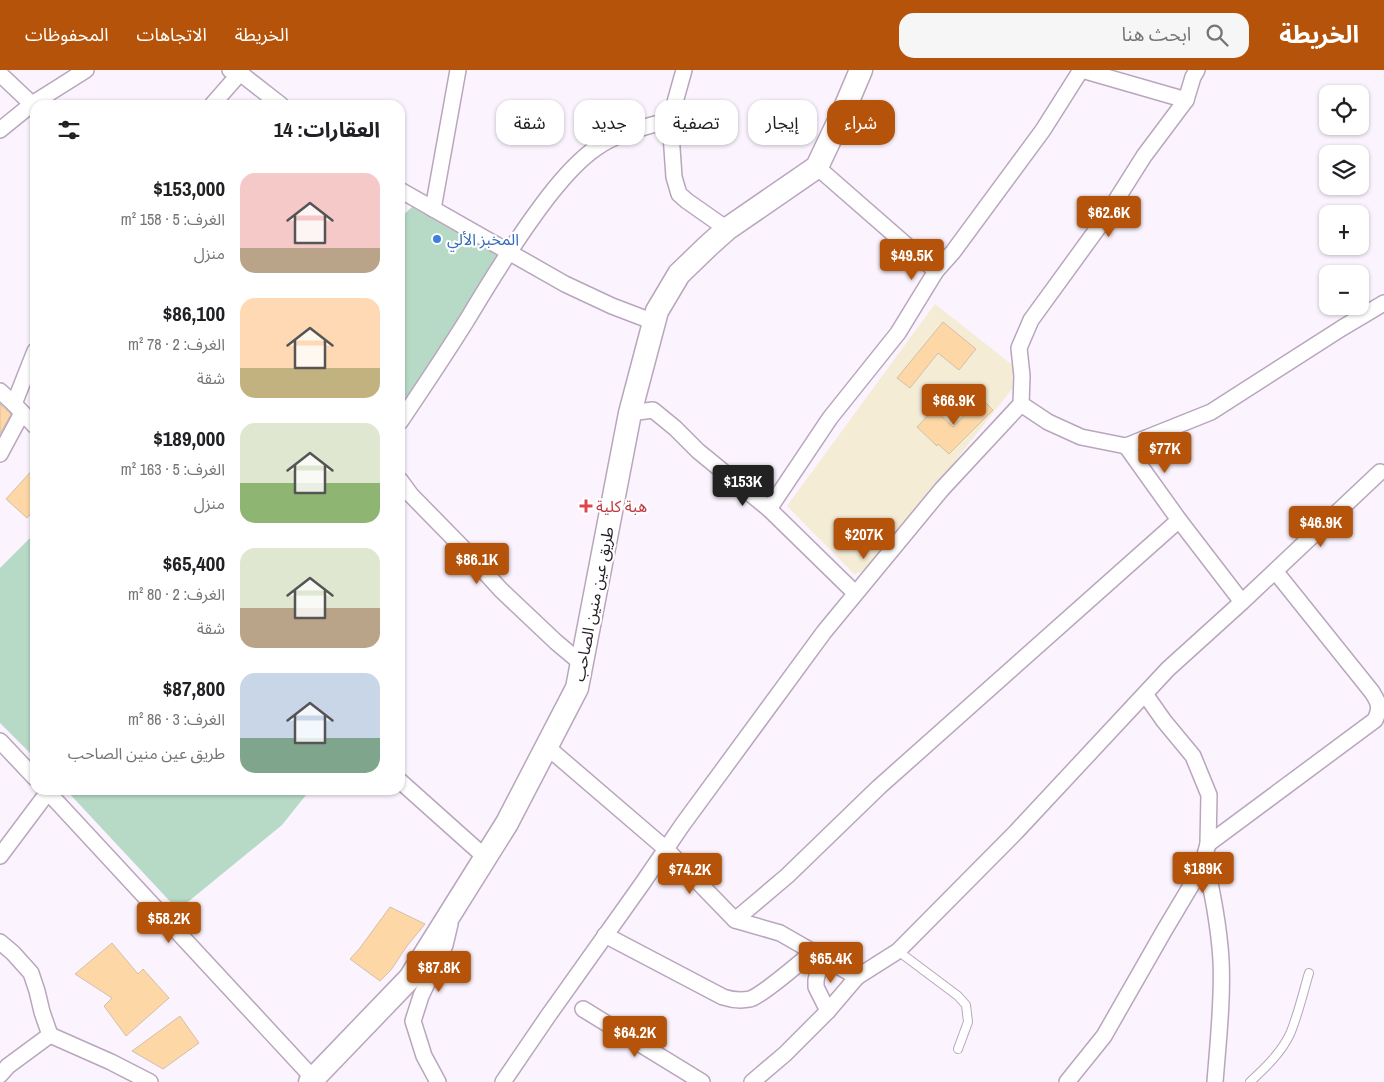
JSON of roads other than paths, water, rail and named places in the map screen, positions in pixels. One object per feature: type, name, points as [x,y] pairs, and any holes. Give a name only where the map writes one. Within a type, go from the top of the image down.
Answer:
[{"type":"main road","points":[[817,167],[861,70]]},
{"type":"main road","name":"طريق عين منين الصاحب","points":[[312,1080],[410,978],[507,822],[576,688],[630,413],[657,311],[679,274],[708,246],[727,229],[817,167]]},
{"type":"street","points":[[43,100],[86,70]]},
{"type":"street","points":[[433,209],[458,70]]},
{"type":"street","points":[[676,100],[684,70]]},
{"type":"street","points":[[768,509],[830,418],[898,333],[936,271],[953,252],[1043,130],[1081,70],[1186,100]]},
{"type":"street","points":[[503,1082],[666,849],[824,632],[942,489],[1020,404],[1022,376],[1019,348],[1031,320],[1103,220],[1144,156],[1186,100],[1192,77],[1197,70]]},
{"type":"street","points":[[216,100],[237,71],[275,100]]},
{"type":"street","points":[[0,74],[30,102]]},
{"type":"street","points":[[0,130],[30,109]]},
{"type":"street","points":[[405,415],[444,358],[509,251],[573,166],[597,147],[610,140],[655,125]]},
{"type":"street","points":[[672,145],[674,177],[679,194],[727,229]]},
{"type":"street","points":[[817,167],[936,271]]},
{"type":"street","points":[[405,193],[565,284],[612,306],[654,322]]},
{"type":"street","points":[[1020,404],[1048,422],[1081,437],[1126,446],[1211,412],[1384,303]]},
{"type":"street","points":[[0,454],[18,409],[30,368]]},
{"type":"street","points":[[0,391],[30,421]]},
{"type":"street","points":[[630,413],[653,410],[675,428],[698,451],[768,509],[855,594]]},
{"type":"street","points":[[1126,446],[1179,520],[1242,602]]},
{"type":"street","points":[[752,1082],[785,1054],[828,1012],[857,978],[898,951],[1016,832],[1168,669],[1380,472]]},
{"type":"street","points":[[405,487],[501,590],[581,663]]},
{"type":"street","points":[[736,920],[787,876],[879,787],[1179,520]]},
{"type":"street","points":[[1206,851],[1375,720],[1379,712],[1379,703],[1372,692],[1275,571]]},
{"type":"street","points":[[1067,1082],[1104,1036],[1201,869],[1206,851],[1209,795],[1192,756],[1145,694]]},
{"type":"street","points":[[0,741],[30,773]]},
{"type":"street","points":[[546,746],[666,849],[736,920],[780,933],[857,978]]},
{"type":"street","points":[[405,785],[485,857]]},
{"type":"street","points":[[0,856],[44,795]]},
{"type":"street","points":[[51,795],[312,1080]]},
{"type":"street","points":[[1206,851],[1216,909],[1221,961],[1220,1023],[1216,1082]]},
{"type":"street","points":[[438,1082],[424,1056],[413,1020],[421,996],[445,944],[455,906]]},
{"type":"street","points":[[605,935],[723,997],[734,1000],[751,998],[758,995],[818,954]]},
{"type":"street","points":[[0,942],[31,973],[50,1034],[150,1082]]},
{"type":"street","points":[[818,954],[816,987],[828,1012]]},
{"type":"street","points":[[583,1009],[702,1082]]},
{"type":"street","points":[[0,1075],[8,1066],[50,1034]]},
{"type":"lane","points":[[898,951],[958,996],[966,1005],[968,1022],[958,1049]]},
{"type":"lane","points":[[1250,1082],[1266,1067],[1290,1034],[1309,974]]},
{"type":"place","name":"المخبز الألي","points":[[437,239]]},
{"type":"place","name":"هبة كلية","points":[[586,506]]}]
